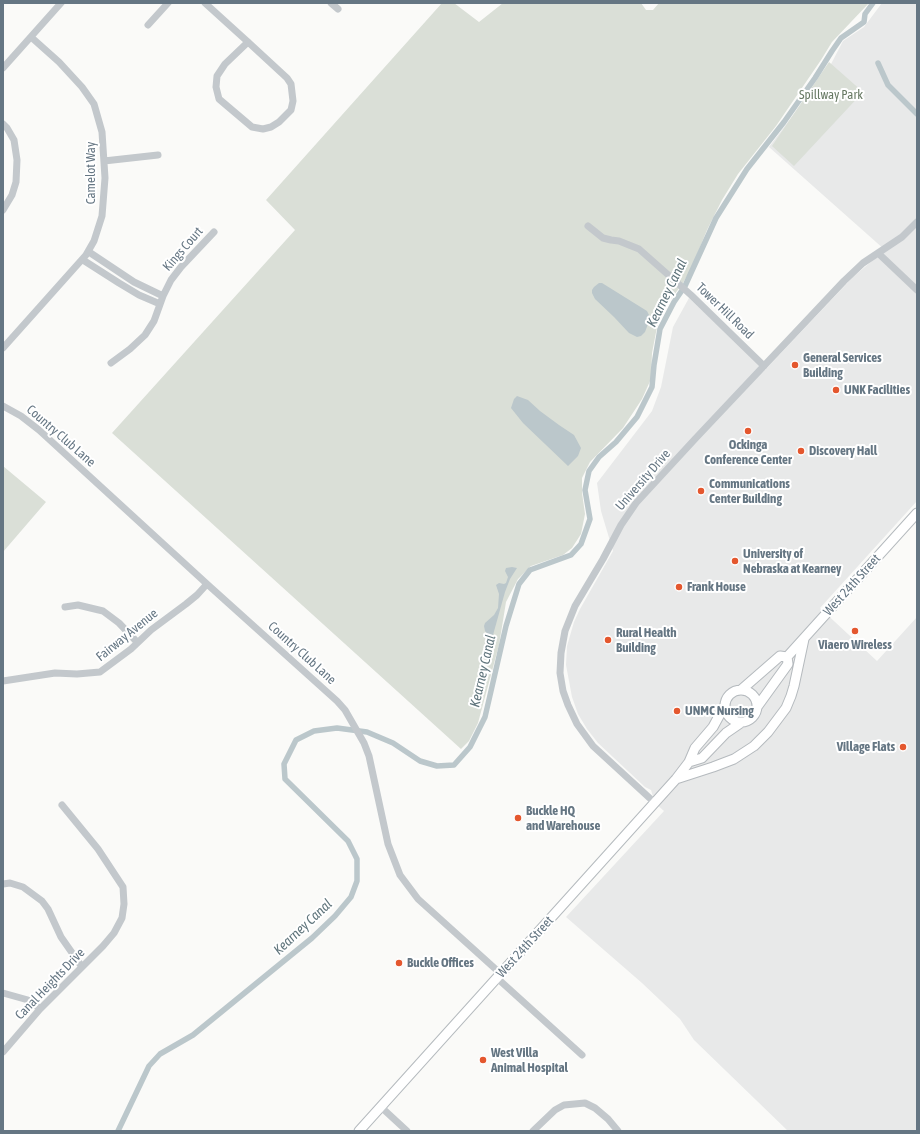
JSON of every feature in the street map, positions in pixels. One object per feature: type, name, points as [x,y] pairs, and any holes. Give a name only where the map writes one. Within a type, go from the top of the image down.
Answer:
[{"type":"main road","name":"West 24th Street","points":[[757,707],[788,664],[787,657],[917,513]]},
{"type":"main road","points":[[676,779],[734,759],[754,746],[768,732],[786,708],[791,696],[804,638]]},
{"type":"main road","name":"West 24th Street","points":[[741,690],[780,656],[787,657]]},
{"type":"main road","points":[[741,690],[752,694],[757,707],[751,717],[742,722],[730,718],[727,714],[725,705],[731,694],[735,691],[741,690]]},
{"type":"main road","name":"West 24th Street","points":[[359,1131],[676,779],[689,762],[695,748],[712,727],[725,705]]},
{"type":"main road","name":"West 24th Street","points":[[689,762],[702,758],[726,733],[742,722]]},
{"type":"street","points":[[3,68],[61,3]]},
{"type":"street","points":[[148,25],[168,3]]},
{"type":"street","points":[[205,3],[248,42],[287,78],[291,84],[293,101],[291,110],[279,122],[271,127],[263,129],[252,127],[219,99],[216,87],[217,76],[225,64],[248,42]]},
{"type":"street","points":[[331,3],[338,9]]},
{"type":"street","name":"Camelot Way","points":[[3,348],[89,252],[102,216],[105,178],[102,132],[94,104],[82,87],[64,67],[31,37]]},
{"type":"street","points":[[3,124],[14,140],[17,160],[16,182],[12,195],[3,210]]},
{"type":"street","points":[[104,161],[158,156]]},
{"type":"street","name":"University Drive","points":[[655,803],[593,746],[582,733],[568,705],[560,673],[561,653],[565,631],[575,606],[621,525],[636,503],[862,263],[902,237],[917,222]]},
{"type":"street","name":"Tower Hill Road","points":[[588,226],[603,238],[619,241],[639,249],[689,293],[764,366]]},
{"type":"street","name":"Kings Court","points":[[111,363],[130,349],[144,335],[154,321],[163,296],[171,280],[180,267],[214,232]]},
{"type":"street","points":[[89,252],[134,282],[163,296]]},
{"type":"street","points":[[878,253],[917,290]]},
{"type":"street","points":[[83,260],[132,291],[160,304]]},
{"type":"street","name":"Country Club Lane","points":[[3,406],[21,416],[39,430],[337,701],[351,720],[363,741],[369,756],[388,844],[400,875],[418,899],[582,1056]]},
{"type":"street","name":"Fairway Avenue","points":[[3,682],[55,673],[77,674],[100,672],[131,649],[151,630],[197,595],[207,584]]},
{"type":"street","points":[[65,607],[78,605],[103,610],[119,623],[137,642]]},
{"type":"street","name":"Canal Heights Drive","points":[[3,1052],[40,1009],[114,933],[122,918],[124,904],[123,887],[98,850],[62,805]]},
{"type":"street","points":[[3,884],[10,883],[23,887],[42,901],[48,910],[61,938],[82,967]]},
{"type":"street","points":[[3,993],[28,1000],[40,1009]]},
{"type":"street","points":[[533,1131],[555,1110],[564,1105],[585,1103],[595,1108],[608,1119],[618,1131]]},
{"type":"street","points":[[381,1106],[407,1131]]},
{"type":"shaded area","name":"University of Nebraska at Kearney","points":[[882,3],[917,3],[917,501],[820,608],[877,661],[917,617],[917,1131],[788,1131],[694,1040],[680,1019],[642,983],[566,917],[664,811],[655,803],[651,790],[645,787],[598,743],[578,714],[572,697],[566,665],[567,646],[574,622],[580,609],[613,551],[601,511],[597,483],[652,411],[661,387],[673,327],[689,298],[765,370],[853,277],[885,250],[769,147],[830,66],[843,41],[864,27]]},
{"type":"shaded area","points":[[599,283],[602,283],[647,311],[649,315],[648,324],[645,332],[641,336],[637,337],[629,333],[595,299],[592,290]]},
{"type":"shaded area","points":[[517,396],[528,400],[540,411],[574,435],[581,448],[578,456],[568,466],[523,423],[511,408],[514,399]]},
{"type":"shaded area","points":[[506,568],[517,568],[510,579],[505,592],[493,635],[489,636],[485,631],[484,626],[498,608],[499,594],[496,585],[499,583],[506,583],[508,577],[505,571]]},
{"type":"green space","points":[[442,3],[454,3],[479,22],[503,3],[641,3],[646,10],[653,10],[659,3],[869,3],[832,42],[776,126],[738,174],[722,200],[707,230],[691,269],[683,283],[662,311],[652,353],[651,379],[642,399],[623,428],[590,462],[582,478],[582,493],[585,514],[581,534],[572,548],[563,555],[531,566],[518,579],[506,602],[499,645],[478,723],[469,741],[461,749],[112,433],[295,230],[266,200]]},
{"type":"green space","name":"Spillway Park","points":[[829,62],[863,92],[794,166],[772,146]]},
{"type":"green space","points":[[3,466],[46,502],[3,552]]},
{"type":"waterway","name":"Kearney Canal","points":[[118,1131],[149,1066],[160,1054],[193,1035],[312,938],[335,916],[351,897],[357,881],[357,859],[348,841],[285,779],[284,764],[296,740],[314,731],[337,728],[367,732],[393,743],[420,761],[437,766],[454,765],[470,747],[485,717],[506,626],[519,584],[530,570],[571,555],[581,544],[590,519],[585,490],[589,471],[599,457],[616,442],[637,417],[652,387],[660,329],[674,302],[685,286],[716,218],[747,169],[784,122],[841,38],[864,22],[865,14],[873,3]]},
{"type":"waterway","points":[[878,63],[888,85],[917,114]]},
{"type":"place","name":"General Services Building","points":[[795,365]]},
{"type":"place","name":"UNK Facilities","points":[[836,390]]},
{"type":"place","name":"Ockinga Conference Center","points":[[748,431]]},
{"type":"place","name":"Discovery Hall","points":[[801,451]]},
{"type":"place","name":"Communications Center Building","points":[[701,491]]},
{"type":"place","name":"University of Nebraska at Kearney","points":[[735,561]]},
{"type":"place","name":"Frank House","points":[[679,587]]},
{"type":"place","name":"Viaero Wireless","points":[[855,631]]},
{"type":"place","name":"Rural Health Building","points":[[608,640]]},
{"type":"place","name":"UNMC Nursing","points":[[677,711]]},
{"type":"place","name":"Village Flats","points":[[903,747]]},
{"type":"place","name":"Buckle HQ and Warehouse","points":[[518,818]]},
{"type":"place","name":"Buckle Offices","points":[[399,963]]},
{"type":"place","name":"West Villa Animal Hospital","points":[[483,1060]]}]
